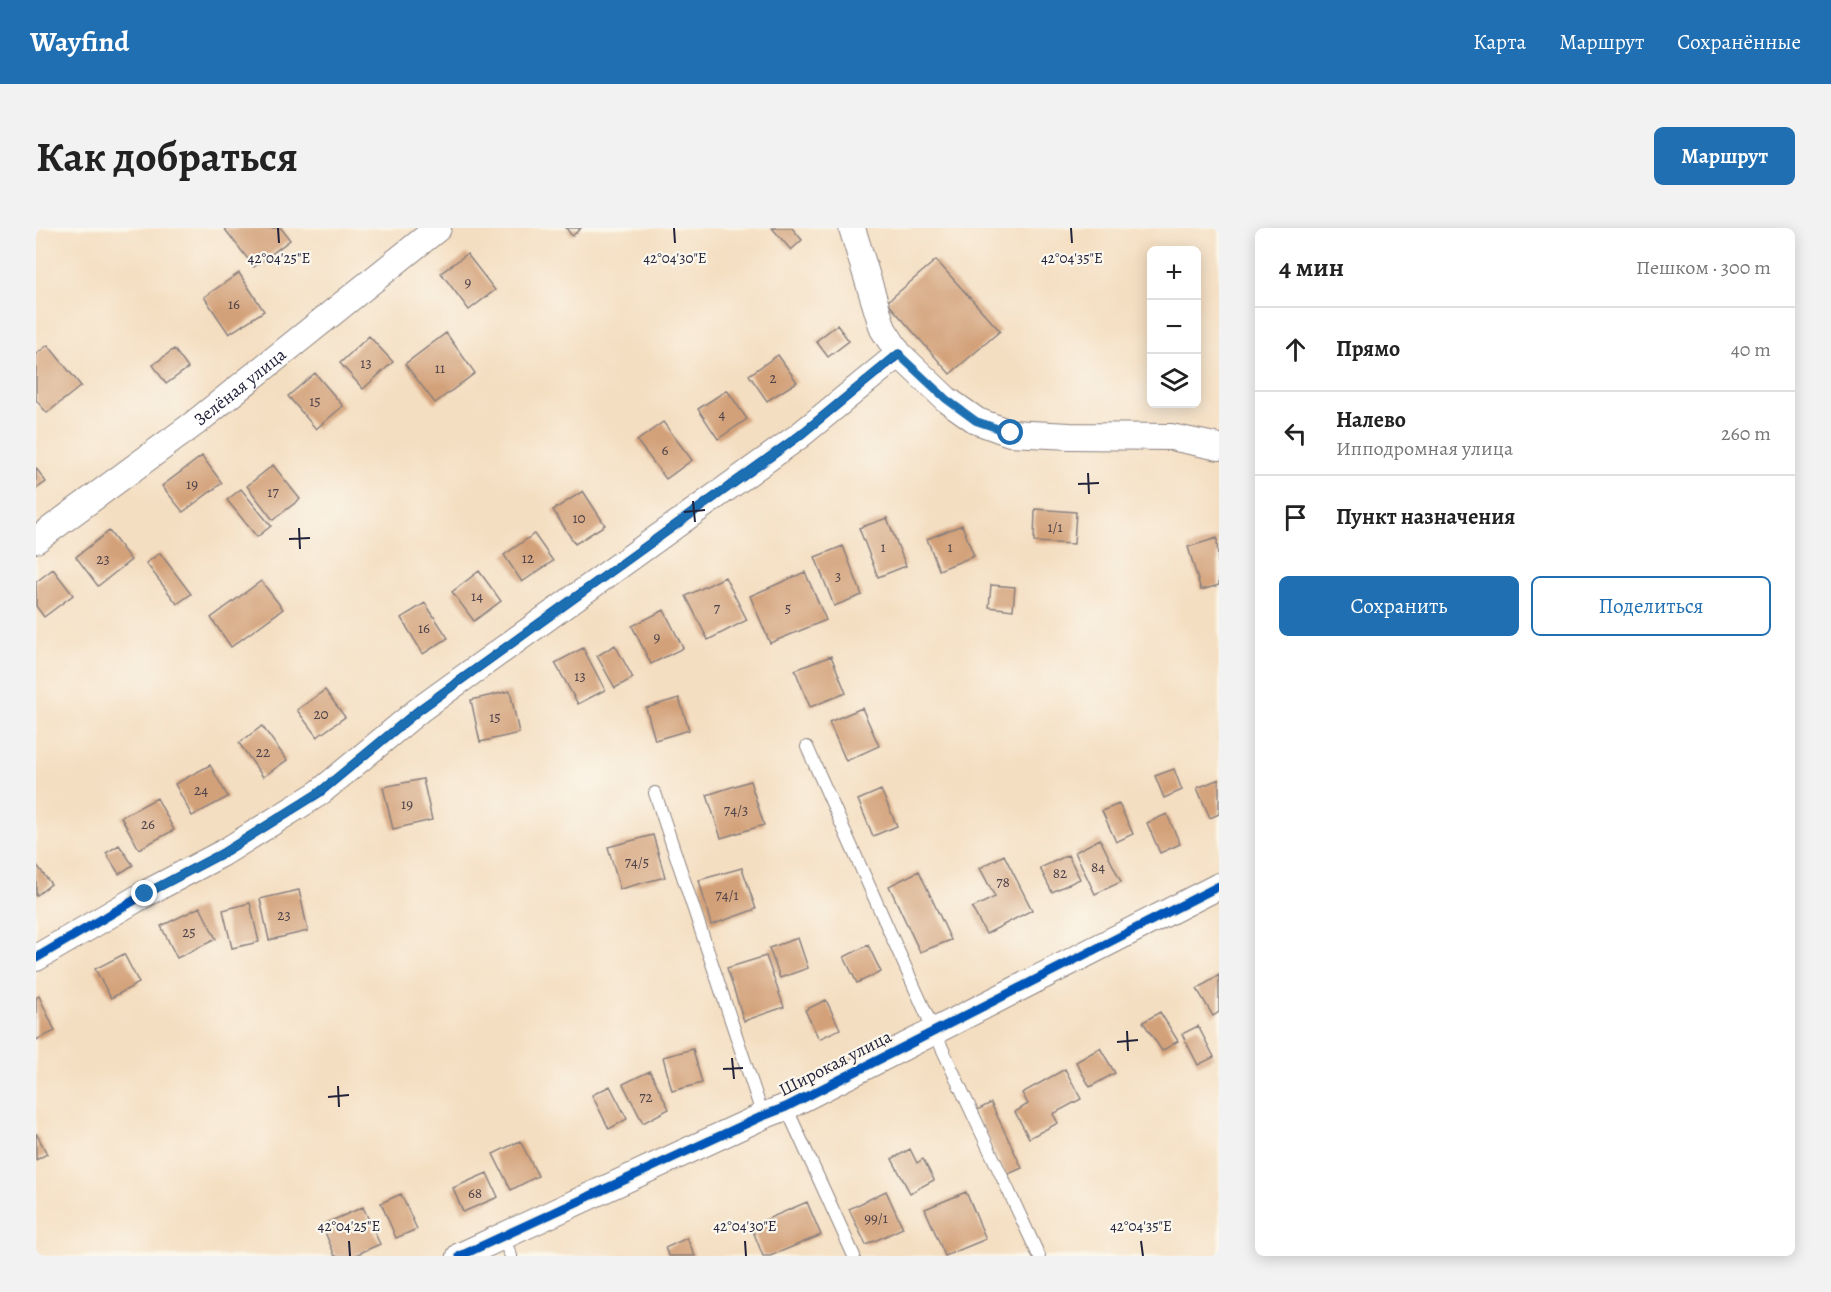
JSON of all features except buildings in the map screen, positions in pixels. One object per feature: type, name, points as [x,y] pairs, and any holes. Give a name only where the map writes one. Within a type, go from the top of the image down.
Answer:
[{"type":"street","name":"Зелёная улица","points":[[36,540],[195,423],[438,228]]},
{"type":"street","points":[[852,228],[883,330],[898,354],[946,399],[976,421],[1011,433],[1172,437],[1219,447]]},
{"type":"street","points":[[36,958],[145,894],[223,853],[318,793],[419,710],[799,436],[898,354]]},
{"type":"street","name":"Широкая улица","points":[[460,1256],[507,1246],[1219,886]]},
{"type":"lane","points":[[807,747],[934,1031],[1039,1256]]},
{"type":"lane","points":[[655,793],[774,1111],[854,1256]]},
{"type":"cycle path","points":[[36,958],[145,894],[223,853],[319,793],[419,710],[799,436],[899,354]]},
{"type":"cycle path","points":[[460,1256],[786,1107],[1219,886]]},
{"type":"route","points":[[145,894],[223,853],[318,793],[419,710],[799,436],[898,354],[946,399],[976,421],[1011,433]]}]
